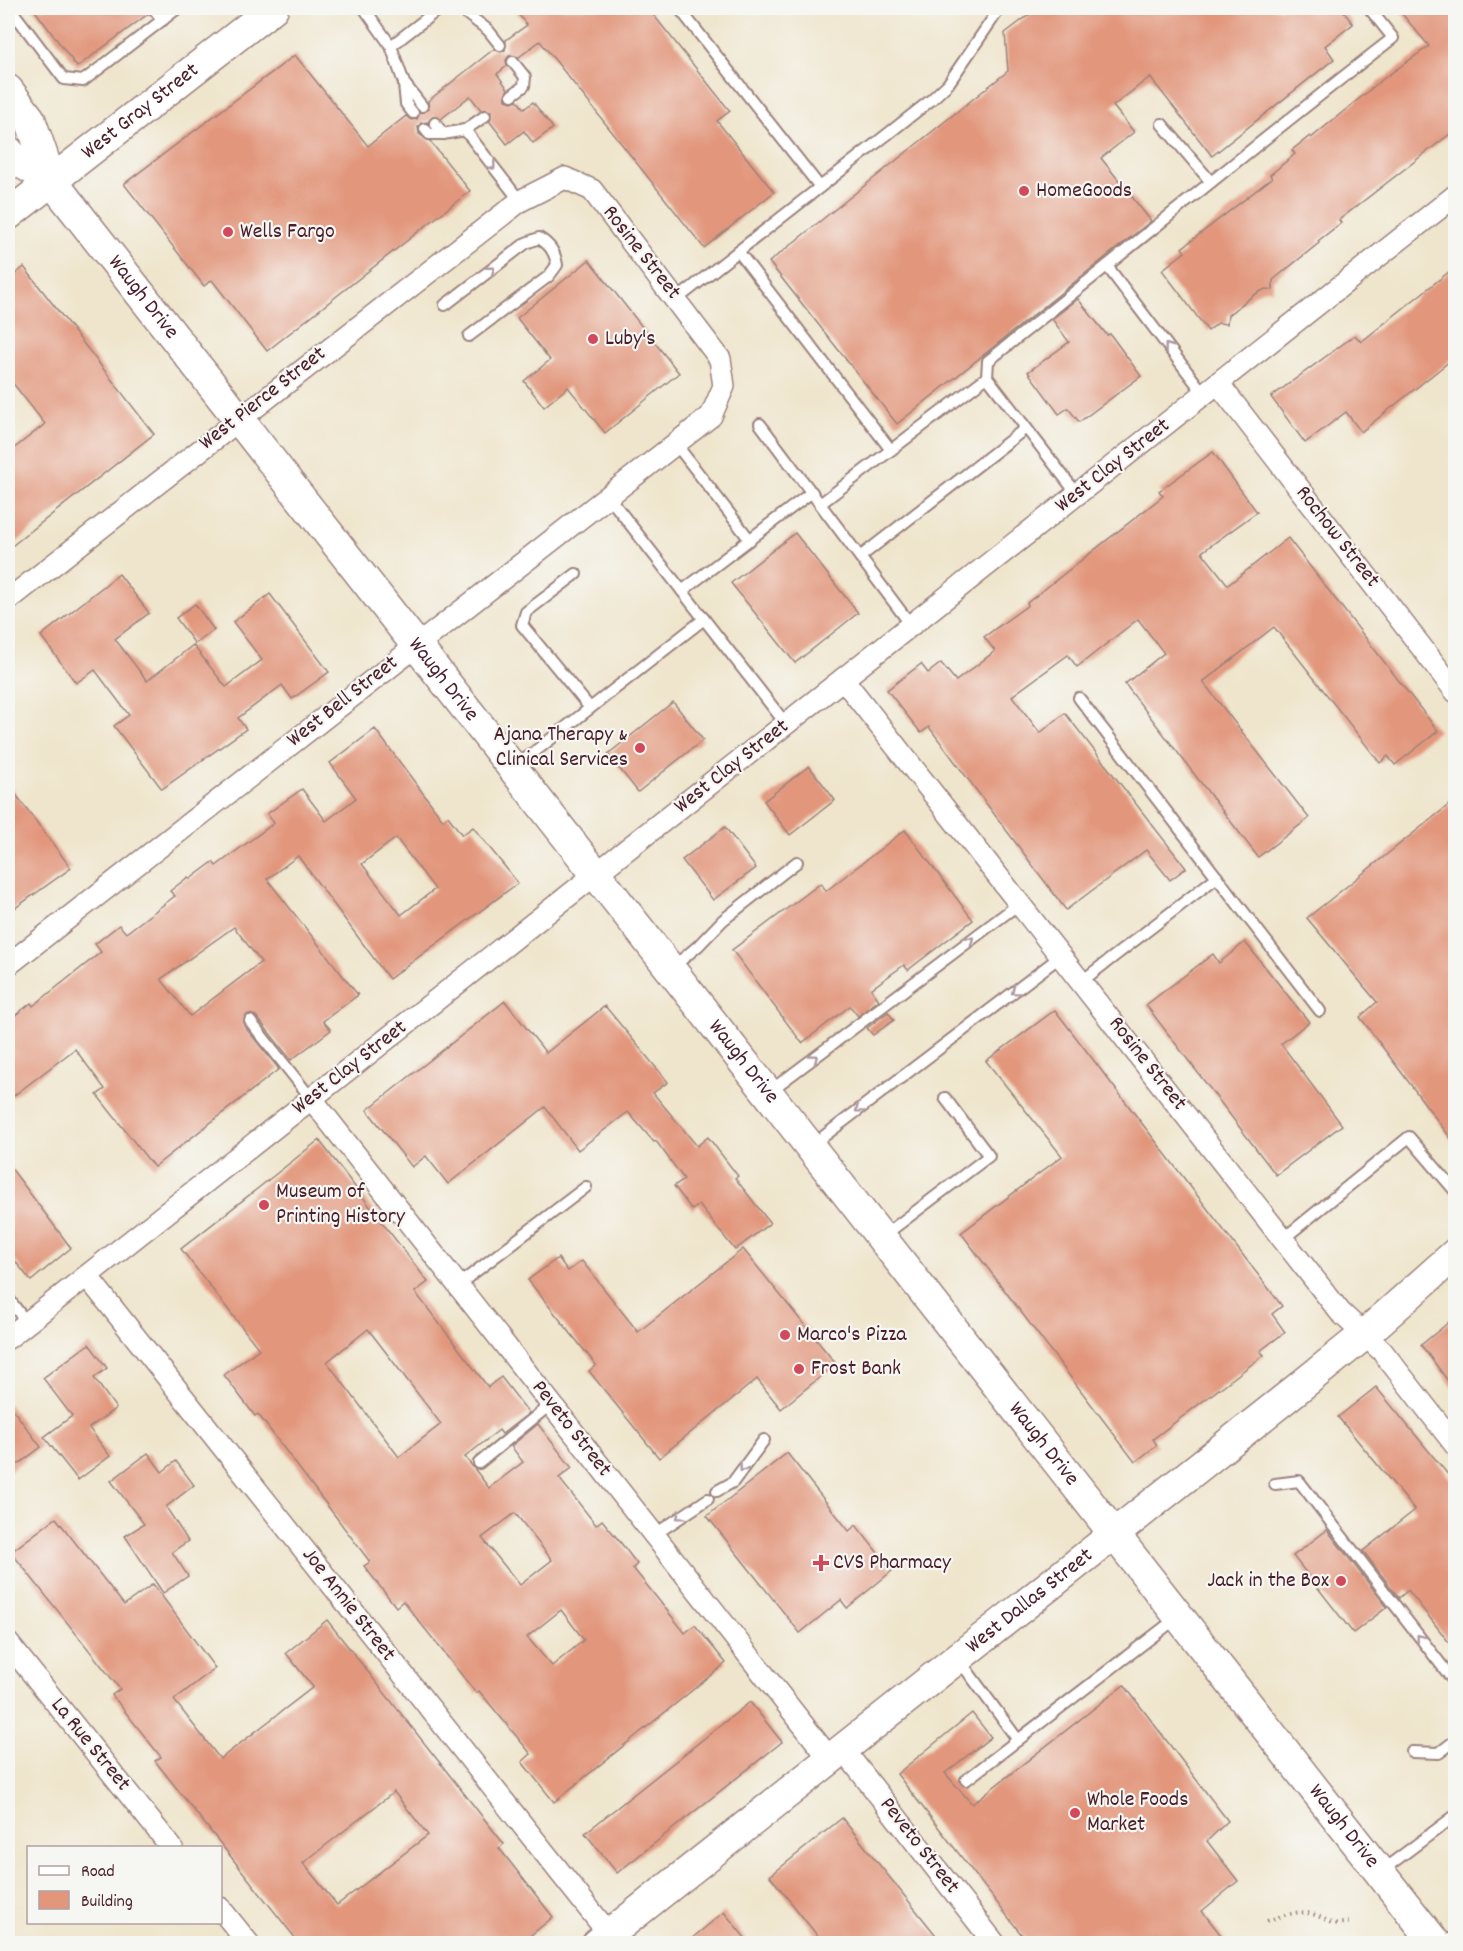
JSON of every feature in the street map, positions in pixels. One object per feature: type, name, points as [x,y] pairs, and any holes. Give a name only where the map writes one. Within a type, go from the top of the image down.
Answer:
[{"type":"main road","name":"West Gray Street","points":[[8,215],[273,8]]},
{"type":"main road","name":"Waugh Drive","points":[[8,90],[30,119],[51,180],[1436,1944]]},
{"type":"main road","name":"Waugh Drive","points":[[8,151],[16,160],[51,180]]},
{"type":"main road","name":"West Dallas Street","points":[[603,1939],[1364,1335],[1455,1253]]},
{"type":"street","name":"Rosine Street","points":[[520,201],[565,178],[591,190],[720,359],[724,386]]},
{"type":"street","name":"West Clay Street","points":[[8,1338],[1455,195]]},
{"type":"street","name":"West Pierce Street","points":[[8,600],[237,419],[520,201]]},
{"type":"street","name":"West Bell Street","points":[[8,965],[711,416],[724,386]]},
{"type":"street","name":"Rochow Street","points":[[1211,388],[1455,692]]},
{"type":"street","name":"Rosine Street","points":[[843,679],[1340,1312],[1382,1352],[1455,1446]]},
{"type":"street","name":"Peveto Street","points":[[311,1098],[654,1535],[995,1944]]},
{"type":"street","name":"Joe Annie Street","points":[[87,1276],[603,1939]]},
{"type":"street","name":"La Rue Street","points":[[8,1643],[170,1846]]},
{"type":"street","points":[[222,1910],[249,1944]]},
{"type":"lane","points":[[10,8],[64,79],[83,81],[178,8]]},
{"type":"lane","points":[[153,8],[163,20]]},
{"type":"lane","points":[[364,8],[391,46],[404,83],[417,110]]},
{"type":"lane","points":[[391,46],[440,8]]},
{"type":"lane","points":[[459,8],[488,30],[500,45]]},
{"type":"lane","points":[[679,8],[820,187]]},
{"type":"lane","points":[[676,300],[932,100],[948,84],[1000,8]]},
{"type":"lane","points":[[1077,494],[987,377],[988,361],[1393,38],[1369,8]]},
{"type":"lane","points":[[512,95],[524,86],[525,77],[513,62]]},
{"type":"lane","points":[[430,126],[443,134],[465,130],[485,116]]},
{"type":"lane","points":[[1162,124],[1211,182]]},
{"type":"lane","points":[[465,130],[520,201]]},
{"type":"lane","points":[[445,305],[526,243],[539,238],[549,244],[556,256],[557,265],[549,276],[469,336]]},
{"type":"lane","points":[[738,251],[891,450]]},
{"type":"lane","points":[[1107,266],[1211,388]]},
{"type":"lane","points":[[820,504],[987,377]]},
{"type":"lane","points":[[760,424],[911,625]]},
{"type":"lane","points":[[860,557],[1026,428]]},
{"type":"lane","points":[[675,443],[750,540]]},
{"type":"lane","points":[[682,591],[812,492]]},
{"type":"lane","points":[[608,496],[786,724]]},
{"type":"lane","points":[[576,574],[526,612],[522,625],[590,708]]},
{"type":"lane","points":[[513,768],[704,619]]},
{"type":"lane","points":[[1079,698],[1320,1011]]},
{"type":"lane","points":[[670,969],[698,946],[723,920],[797,862]]},
{"type":"lane","points":[[1082,981],[1217,877]]},
{"type":"lane","points":[[768,1093],[1020,903]]},
{"type":"lane","points":[[810,1146],[1062,956]]},
{"type":"lane","points":[[250,1021],[311,1098]]},
{"type":"lane","points":[[881,1238],[989,1156],[945,1098]]},
{"type":"lane","points":[[1283,1239],[1409,1137],[1455,1192]]},
{"type":"lane","points":[[458,1285],[586,1187]]},
{"type":"lane","points":[[8,1298],[27,1323]]},
{"type":"lane","points":[[479,1463],[551,1404]]},
{"type":"lane","points":[[717,1491],[733,1482],[764,1440]]},
{"type":"lane","points":[[1275,1484],[1299,1481],[1455,1684]]},
{"type":"lane","points":[[654,1535],[708,1499]]},
{"type":"lane","points":[[966,1779],[1178,1617]]},
{"type":"lane","points":[[958,1658],[1018,1740]]},
{"type":"lane","points":[[1412,1752],[1439,1753],[1455,1740]]},
{"type":"lane","points":[[1379,1872],[1455,1815]]},
{"type":"lane","points":[[1444,1944],[1455,1935]]},
{"type":"path","points":[[1267,1921],[1304,1911],[1316,1914],[1333,1924],[1353,1922]]},
{"type":"building","points":[[33,8],[146,8],[148,14],[77,67]]},
{"type":"building","points":[[513,8],[648,8],[730,111],[717,121],[774,192],[704,248],[540,41],[519,57],[509,56],[506,60],[507,66],[497,74],[508,89],[505,95],[506,100],[512,102],[517,100],[524,109],[533,102],[553,128],[533,143],[524,131],[507,144],[490,122],[491,111],[481,110],[470,96],[441,119],[434,116],[428,122],[421,123],[418,127],[419,134],[430,141],[470,191],[267,351],[212,280],[204,286],[124,184],[295,55],[368,146],[406,116],[411,120],[417,119],[420,113],[429,109],[428,101],[494,49],[501,52],[505,50],[506,40],[527,25]]},
{"type":"building","points":[[1038,8],[1341,8],[1353,24],[1325,46],[1334,59],[1212,156],[1150,77],[1113,106],[1134,132],[1101,158],[1151,221],[897,424],[769,262],[1008,71],[1005,33]]},
{"type":"building","points":[[1397,8],[1455,8],[1455,130],[1339,220],[1341,223],[1318,241],[1319,243],[1273,280],[1273,290],[1265,289],[1254,295],[1228,315],[1227,324],[1218,323],[1208,331],[1162,270],[1185,252],[1182,248],[1272,178],[1270,175],[1295,154],[1292,150],[1310,136],[1311,138],[1383,79],[1429,46]]},
{"type":"building","name":"Luby's","points":[[589,260],[679,373],[605,433],[568,387],[544,407],[524,381],[550,360],[517,318]]},
{"type":"building","points":[[24,267],[154,434],[8,549],[8,453],[45,424],[8,377],[8,280]]},
{"type":"building","points":[[1455,267],[1455,357],[1361,432],[1346,412],[1305,443],[1271,397],[1355,335],[1361,342]]},
{"type":"building","points":[[1078,299],[1107,335],[1110,334],[1141,376],[1079,422],[1068,408],[1059,414],[1028,372],[1069,342],[1052,319]]},
{"type":"building","points":[[1213,452],[1257,512],[1202,552],[1228,585],[1288,538],[1438,731],[1395,765],[1388,756],[1380,763],[1274,627],[1203,682],[1309,818],[1258,857],[1125,684],[1164,653],[1138,619],[1077,667],[1068,655],[1012,696],[1040,733],[1065,713],[1186,868],[1170,880],[1146,850],[1066,910],[929,727],[921,733],[887,690],[921,664],[928,673],[941,663],[956,681],[995,651],[984,637],[1028,605],[1027,603],[1163,496],[1159,491]]},
{"type":"building","points":[[795,533],[858,613],[795,663],[731,583]]},
{"type":"building","points":[[119,574],[149,613],[115,639],[147,681],[193,645],[226,687],[262,660],[233,622],[270,594],[329,672],[292,699],[282,685],[238,718],[246,729],[162,789],[114,726],[129,715],[95,670],[76,683],[41,636]]},
{"type":"building","points":[[195,604],[214,630],[195,644],[176,618]]},
{"type":"building","points":[[673,702],[703,740],[638,792],[608,754]]},
{"type":"building","points":[[375,729],[443,820],[448,816],[462,835],[473,827],[518,883],[389,979],[298,856],[267,879],[358,995],[323,1021],[331,1030],[291,1060],[256,1016],[249,1014],[245,1016],[244,1026],[279,1069],[154,1167],[97,1095],[105,1089],[75,1049],[8,1100],[8,1021],[31,1003],[33,1006],[101,952],[95,944],[119,925],[126,933],[175,896],[170,891],[188,877],[190,879],[213,862],[216,866],[274,823],[267,814],[302,789],[326,821],[356,798],[330,763]],"holes":[[[396,838],[435,889],[401,915],[362,864]],[[234,927],[261,962],[190,1016],[161,979]]]},
{"type":"building","points":[[809,766],[835,800],[790,835],[764,801]]},
{"type":"building","points":[[8,784],[71,868],[8,913]]},
{"type":"building","points":[[1455,800],[1455,1144],[1360,1017],[1377,1002],[1307,918]]},
{"type":"building","points":[[725,827],[756,868],[713,900],[682,860]]},
{"type":"building","points":[[905,830],[973,920],[908,970],[904,965],[871,989],[879,1000],[858,1016],[850,1006],[802,1043],[732,950],[821,883],[826,891]]},
{"type":"building","points":[[1245,942],[1309,1022],[1281,1044],[1342,1125],[1276,1175],[1146,1005],[1213,954],[1219,963]]},
{"type":"building","points":[[505,1001],[546,1053],[605,1006],[668,1082],[653,1093],[697,1146],[708,1137],[738,1176],[735,1178],[770,1223],[735,1250],[699,1205],[692,1210],[674,1186],[684,1179],[656,1141],[654,1142],[628,1112],[578,1150],[545,1107],[448,1184],[426,1156],[412,1167],[367,1110]]},
{"type":"building","points":[[1055,1010],[1282,1306],[1272,1314],[1285,1332],[1260,1351],[1264,1355],[1153,1439],[1157,1445],[1135,1462],[961,1233],[1062,1156],[986,1061]]},
{"type":"building","points":[[888,1012],[894,1020],[873,1035],[867,1028]]},
{"type":"building","points":[[319,1140],[428,1282],[415,1292],[488,1387],[501,1377],[529,1413],[502,1434],[499,1430],[465,1457],[489,1488],[523,1462],[511,1446],[538,1424],[572,1468],[559,1478],[596,1525],[602,1520],[621,1543],[637,1564],[633,1568],[685,1633],[695,1625],[726,1663],[554,1802],[522,1762],[531,1754],[479,1691],[476,1693],[403,1601],[396,1607],[364,1566],[370,1562],[258,1414],[255,1416],[224,1375],[259,1349],[181,1249]],"holes":[[[368,1329],[441,1424],[399,1457],[327,1362]],[[515,1513],[552,1560],[520,1585],[482,1538]],[[561,1610],[584,1640],[552,1666],[527,1637]]]},
{"type":"building","points":[[8,1164],[71,1248],[31,1281],[8,1252]]},
{"type":"building","points":[[743,1249],[836,1364],[781,1409],[757,1379],[659,1458],[589,1371],[596,1365],[528,1280],[558,1258],[568,1271],[582,1261],[638,1332]]},
{"type":"building","points":[[1455,1317],[1455,1390],[1421,1345]]},
{"type":"building","points":[[89,1344],[107,1368],[94,1378],[116,1408],[89,1428],[110,1456],[78,1480],[44,1437],[72,1416],[43,1378]]},
{"type":"building","points":[[1376,1387],[1455,1483],[1455,1650],[1408,1590],[1399,1598],[1363,1551],[1415,1510],[1338,1417]]},
{"type":"building","points":[[8,1403],[41,1447],[8,1472]]},
{"type":"building","points":[[148,1453],[162,1472],[176,1461],[194,1485],[166,1507],[188,1541],[172,1552],[188,1576],[163,1593],[125,1536],[144,1524],[111,1481]]},
{"type":"building","name":"CVS Pharmacy","points":[[787,1453],[849,1531],[856,1525],[892,1571],[847,1608],[841,1600],[800,1633],[707,1516]]},
{"type":"building","points":[[56,1518],[124,1605],[153,1584],[215,1668],[174,1700],[220,1759],[313,1687],[286,1653],[327,1620],[504,1844],[499,1848],[553,1917],[520,1944],[300,1944],[155,1761],[161,1757],[112,1695],[120,1689],[11,1552]],"holes":[[[394,1792],[428,1835],[337,1905],[303,1863]]]},
{"type":"building","name":"Jack in the Box","points":[[1327,1530],[1387,1607],[1353,1633],[1293,1556]]},
{"type":"building","name":"Whole Foods Market","points":[[1124,1685],[1228,1821],[1207,1841],[1238,1881],[1202,1911],[1228,1944],[1029,1944],[897,1774],[972,1713],[991,1737],[945,1773],[972,1804]]},
{"type":"building","points":[[750,1702],[782,1742],[617,1873],[585,1833]]},
{"type":"building","points":[[842,1818],[943,1944],[824,1944],[770,1876]]},
{"type":"building","points":[[724,1912],[750,1944],[685,1944]]},
{"type":"place","name":"HomeGoods","points":[[1024,191]]},
{"type":"place","name":"Wells Fargo","points":[[228,232]]},
{"type":"place","name":"Luby's","points":[[593,339]]},
{"type":"place","name":"Ajana Therapy & Clinical Services","points":[[640,748]]},
{"type":"place","name":"Museum of Printing History","points":[[264,1205]]},
{"type":"place","name":"Marco's Pizza","points":[[785,1335]]},
{"type":"place","name":"Frost Bank","points":[[799,1369]]},
{"type":"place","name":"CVS Pharmacy","points":[[821,1563]]},
{"type":"place","name":"Jack in the Box","points":[[1341,1581]]},
{"type":"place","name":"Whole Foods Market","points":[[1075,1813]]}]
